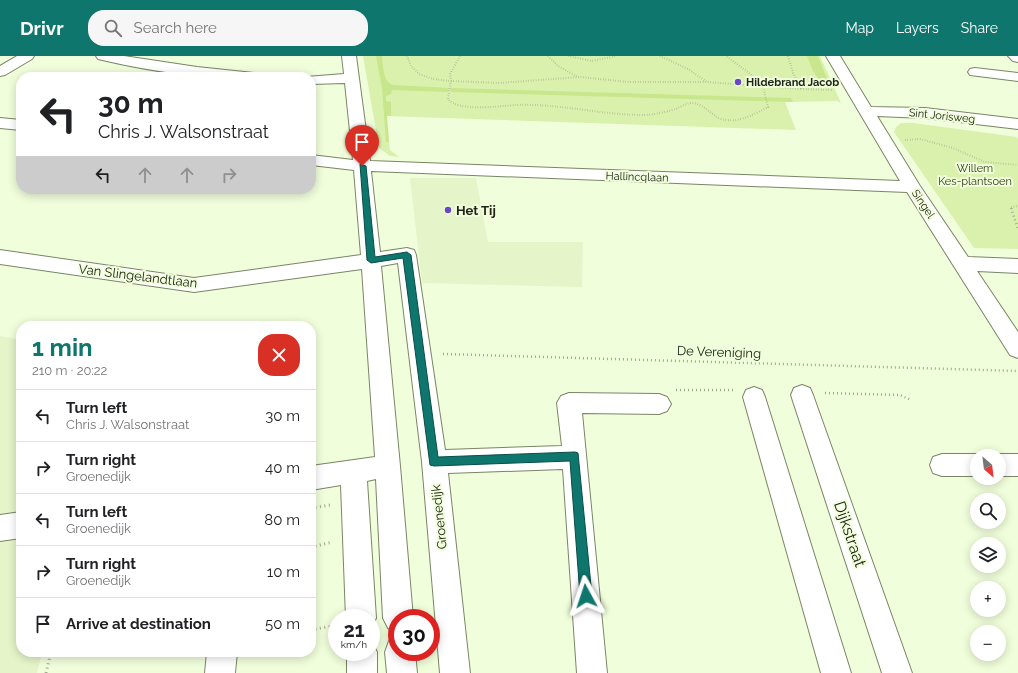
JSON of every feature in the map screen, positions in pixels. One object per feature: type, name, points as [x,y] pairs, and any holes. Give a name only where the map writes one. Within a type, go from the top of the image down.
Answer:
[{"type":"street","points":[[0,72],[27,56]]},
{"type":"street","points":[[103,56],[197,72]]},
{"type":"street","points":[[349,56],[371,260],[388,466],[397,609]]},
{"type":"street","name":"Singel","points":[[833,56],[912,187],[964,264],[1018,349]]},
{"type":"street","points":[[975,72],[1018,78]]},
{"type":"street","points":[[316,80],[351,78]]},
{"type":"street","name":"Sint Jorisweg","points":[[865,111],[925,113],[1018,124]]},
{"type":"street","points":[[0,123],[16,125]]},
{"type":"street","name":"Hallincqlaan","points":[[316,161],[362,166],[912,187]]},
{"type":"street","name":"Groenedijk","points":[[371,260],[407,255],[434,462],[455,673]]},
{"type":"street","name":"Van Slingelandtlaan","points":[[0,257],[194,285],[342,266],[371,260]]},
{"type":"street","points":[[964,264],[1018,266]]},
{"type":"street","name":"Dijkstraat","points":[[802,395],[897,673]]},
{"type":"street","points":[[754,397],[836,673]]},
{"type":"street","points":[[592,673],[570,403],[659,404]]},
{"type":"street","points":[[434,462],[575,457]]},
{"type":"street","points":[[942,465],[970,465]]},
{"type":"street","points":[[1006,465],[1018,465]]},
{"type":"street","points":[[316,477],[388,466]]},
{"type":"street","points":[[354,471],[354,500],[360,609]]},
{"type":"street","points":[[0,528],[16,526]]},
{"type":"street","points":[[220,673],[222,657]]},
{"type":"street","points":[[362,661],[362,673]]},
{"type":"street","points":[[401,661],[402,673]]},
{"type":"path","points":[[407,56],[411,66],[419,74],[433,79],[451,81],[499,83],[580,77],[629,82],[707,82],[763,88],[854,91]]},
{"type":"path","points":[[460,56],[450,74],[451,81],[448,99],[451,103],[466,107],[540,104],[552,107],[644,115],[675,109],[691,103],[703,107],[718,118],[734,120],[756,116],[767,108],[768,104],[763,88],[753,76],[726,56]]},
{"type":"path","points":[[548,56],[559,68],[580,77]]},
{"type":"path","points":[[568,56],[592,62],[607,57],[616,56]]},
{"type":"path","points":[[580,60],[584,56]]},
{"type":"path","points":[[660,56],[688,70],[707,82]]},
{"type":"path","points":[[788,56],[793,73],[802,89]]},
{"type":"path","points":[[885,143],[920,139],[953,148],[985,162],[1018,165]]},
{"type":"path","points":[[1018,206],[1011,207],[1018,229]]},
{"type":"path","name":"De Vereniging","points":[[419,353],[1018,370]]},
{"type":"path","points":[[316,629],[328,627]]},
{"type":"path","points":[[46,673],[50,657]]},
{"type":"shaded area","points":[[376,56],[382,56],[385,77],[387,81],[393,85],[449,88],[448,92],[392,90],[391,94],[386,96],[386,101],[391,102],[391,116],[387,116],[389,142],[386,142],[382,88]]},
{"type":"shaded area","points":[[807,56],[818,56],[829,84],[822,84],[813,71]]},
{"type":"shaded area","points":[[451,88],[791,98],[793,102],[451,92]]},
{"type":"shaded area","name":"Het Tij","points":[[410,178],[476,178],[488,242],[583,242],[582,287],[422,283]]},
{"type":"shaded area","points":[[0,336],[16,339],[16,657],[41,657],[37,673],[0,673]]},
{"type":"green space","points":[[363,56],[820,56],[841,103],[837,101],[785,102],[796,130],[385,116],[387,142],[389,142],[390,150],[399,157],[390,156],[379,148]]},
{"type":"green space","name":"Willem Kes-plantsoen","points":[[901,123],[913,123],[1017,137],[1018,249],[974,248],[894,132],[896,127]]},
{"type":"place","name":"Hildebrand Jacob","points":[[738,82]]},
{"type":"place","name":"Het Tij","points":[[448,210]]},
{"type":"route","points":[[362,166],[371,260],[407,255],[434,462],[575,457],[586,596]]}]
